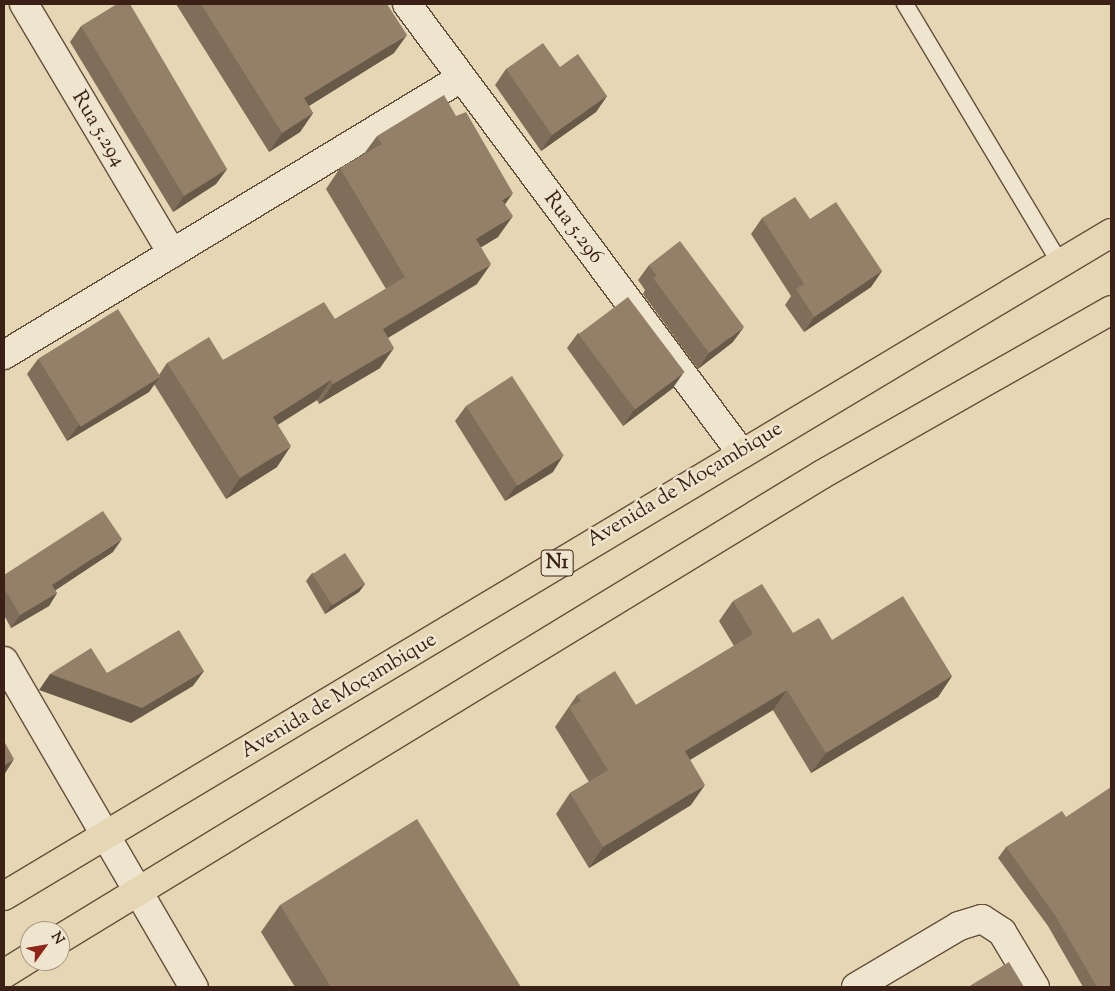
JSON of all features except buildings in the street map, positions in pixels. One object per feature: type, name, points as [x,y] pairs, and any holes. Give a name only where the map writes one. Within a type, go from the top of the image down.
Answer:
[{"type":"highway","name":"Avenida de Moçambique","points":[[4,896],[109,836],[740,452],[1111,233]]},
{"type":"highway","points":[[70,933],[821,475],[1111,310]]},
{"type":"highway","points":[[4,974],[20,964]]},
{"type":"street","name":"Rua 5.294","points":[[24,4],[172,254]]},
{"type":"street","name":"Rua 5.296","points":[[407,4],[740,452]]},
{"type":"street","points":[[4,355],[461,78]]},
{"type":"street","points":[[4,661],[109,836],[194,987]]},
{"type":"street","points":[[856,987],[959,926],[982,919],[1002,932],[1035,987]]},
{"type":"lane","points":[[905,4],[1060,264]]}]
